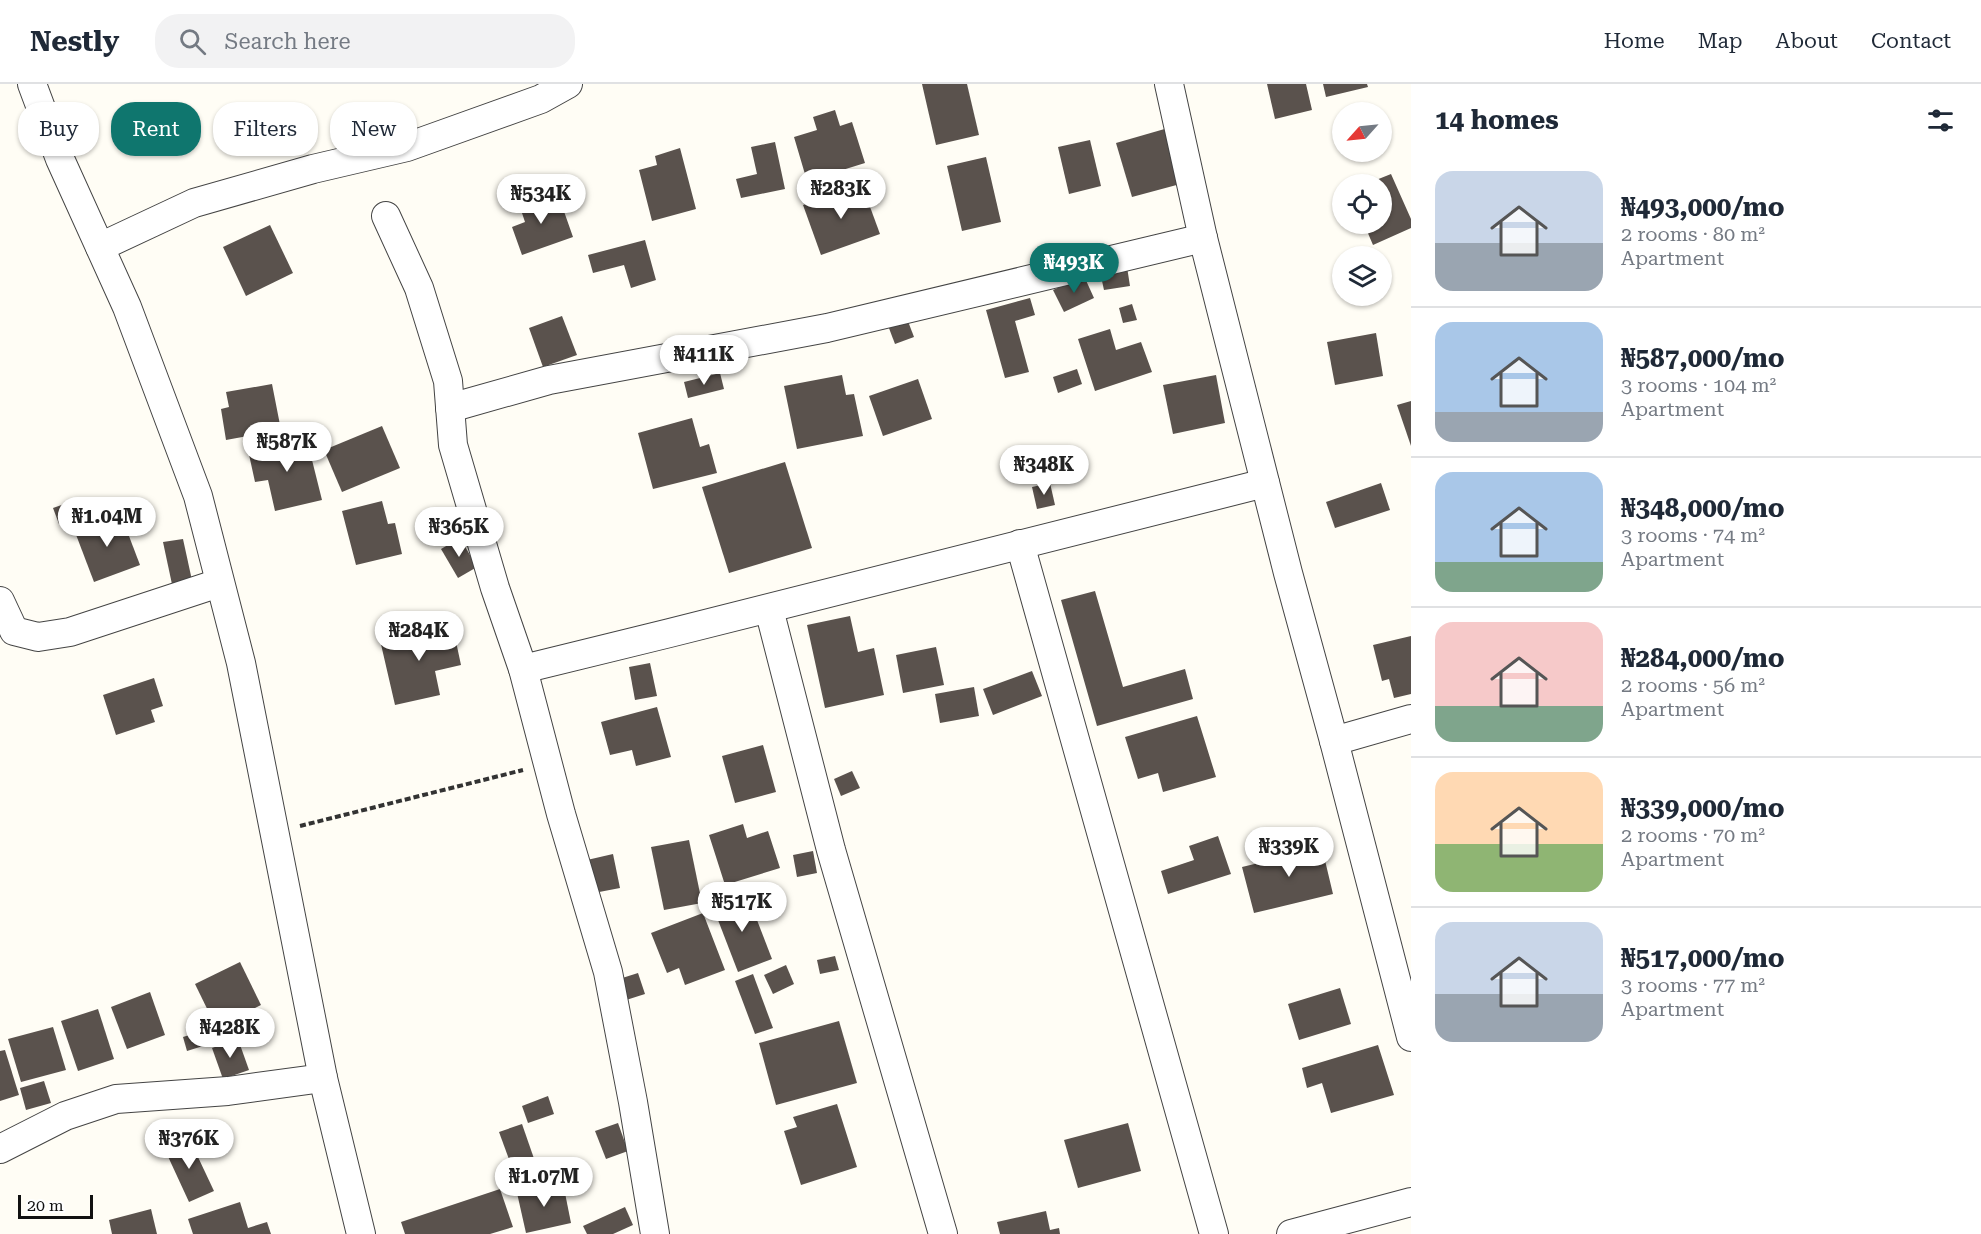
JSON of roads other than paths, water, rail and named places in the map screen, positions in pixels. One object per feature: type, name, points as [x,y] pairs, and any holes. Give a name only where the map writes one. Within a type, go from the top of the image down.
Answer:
[{"type":"street","points":[[32,84],[60,159],[127,307],[198,496],[241,663],[323,1078],[361,1234]]},
{"type":"street","points":[[100,247],[194,202],[313,169],[407,147],[541,99],[568,84]]},
{"type":"street","points":[[1169,84],[1203,238],[1265,483],[1334,741],[1404,984],[1411,1037]]},
{"type":"street","points":[[386,216],[419,288],[448,381],[453,445],[495,588],[523,669],[561,814],[608,972],[655,1234]]},
{"type":"street","points":[[450,408],[549,380],[827,328],[1203,238]]},
{"type":"street","points":[[523,669],[1265,483]]},
{"type":"street","points":[[1020,544],[1214,1234]]},
{"type":"street","points":[[0,601],[14,631],[38,637],[70,632],[219,583]]},
{"type":"street","points":[[769,609],[831,850],[943,1234]]},
{"type":"street","points":[[1334,741],[1411,719]]},
{"type":"street","points":[[0,1149],[64,1116],[116,1099],[228,1091],[323,1078]]},
{"type":"street","points":[[1291,1234],[1411,1202]]}]
